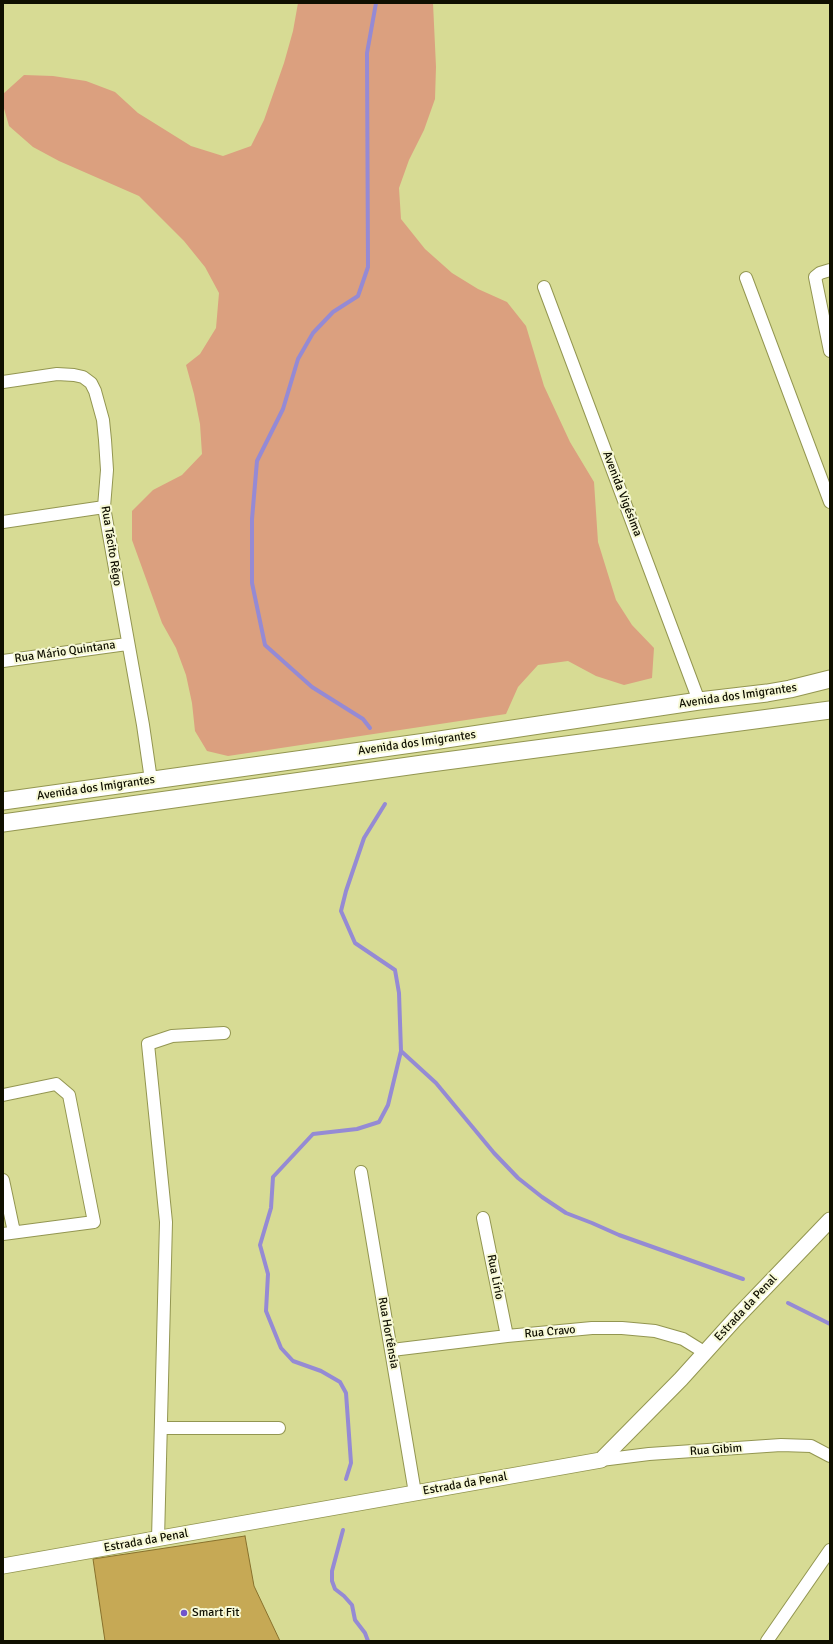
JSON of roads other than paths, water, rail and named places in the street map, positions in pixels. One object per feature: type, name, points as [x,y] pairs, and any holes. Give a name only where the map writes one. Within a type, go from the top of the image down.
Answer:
[{"type":"main road","name":"Avenida dos Imigrantes","points":[[3,800],[426,742],[699,701],[790,689],[830,679]]},
{"type":"main road","name":"Avenida dos Imigrantes","points":[[3,823],[423,764],[830,710]]},
{"type":"street","points":[[830,270],[817,274],[815,277],[830,351]]},
{"type":"street","points":[[746,278],[830,502]]},
{"type":"street","name":"Avenida Vigésima","points":[[544,287],[699,701]]},
{"type":"street","name":"Rua Tácito Rêgo","points":[[3,382],[57,374],[83,377],[91,383],[99,406],[104,434],[107,470],[104,507],[152,780]]},
{"type":"street","points":[[3,522],[104,507]]},
{"type":"street","name":"Rua Mário Quintana","points":[[3,661],[127,644]]},
{"type":"street","points":[[158,1539],[166,1222],[148,1044],[172,1036],[224,1033]]},
{"type":"street","points":[[3,1095],[56,1084],[69,1096],[94,1222],[9,1233],[3,1180]]},
{"type":"street","name":"Rua Hortênsia","points":[[361,1172],[392,1350],[414,1493]]},
{"type":"street","name":"Rua Lírio","points":[[483,1218],[507,1336]]},
{"type":"street","name":"Estrada da Penal","points":[[3,1566],[601,1460],[681,1379],[704,1352],[830,1220]]},
{"type":"street","name":"Rua Cravo","points":[[392,1350],[507,1336],[592,1328],[622,1328],[655,1331],[683,1339],[704,1352]]},
{"type":"street","points":[[161,1428],[279,1428]]},
{"type":"street","name":"Rua Gibim","points":[[601,1460],[649,1454],[781,1445],[811,1446],[830,1456]]},
{"type":"street","points":[[767,1641],[830,1550]]},
{"type":"waterway","points":[[370,728],[363,719],[312,687],[265,645],[252,583],[252,519],[257,461],[283,409],[298,359],[313,333],[333,312],[358,296],[368,267],[367,53],[376,3]]},
{"type":"waterway","points":[[346,1479],[351,1463],[346,1393],[340,1382],[321,1371],[293,1361],[281,1348],[266,1311],[268,1274],[260,1245],[271,1208],[273,1177],[313,1134],[357,1129],[379,1122],[388,1105],[401,1051],[399,993],[395,970],[355,943],[341,911],[346,891],[364,838],[385,804]]},
{"type":"waterway","points":[[401,1051],[436,1083],[494,1153],[518,1178],[542,1197],[566,1213],[619,1235],[743,1279]]},
{"type":"waterway","points":[[788,1303],[830,1324]]},
{"type":"waterway","points":[[343,1530],[332,1571],[332,1581],[335,1589],[352,1605],[355,1620],[365,1633],[368,1641]]},
{"type":"place","name":"Smart Fit","points":[[184,1613]]}]
